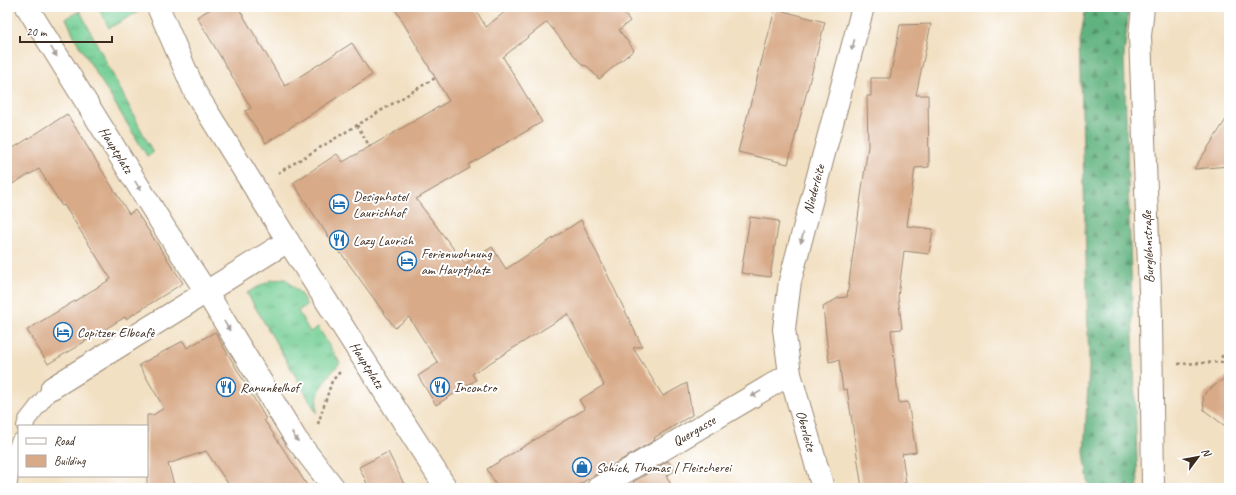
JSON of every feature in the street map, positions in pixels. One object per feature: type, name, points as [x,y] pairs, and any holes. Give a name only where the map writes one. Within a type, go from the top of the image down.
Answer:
[{"type":"street","name":"Hauptplatz","points":[[26,7],[207,293],[296,439],[334,488]]},
{"type":"street","name":"Hauptplatz","points":[[158,7],[194,92],[446,488]]},
{"type":"street","name":"Niederleite","points":[[790,374],[784,329],[790,281],[862,7]]},
{"type":"street","name":"Burglehnstraße","points":[[1143,7],[1140,36],[1151,317],[1154,488]]},
{"type":"street","points":[[52,388],[207,293],[288,241]]},
{"type":"street","name":"Quergasse","points":[[598,488],[790,374]]},
{"type":"street","name":"Oberleite","points":[[790,374],[823,488]]},
{"type":"lane","points":[[25,425],[27,420],[52,388]]},
{"type":"lane","points":[[8,488],[12,459],[18,444]]},
{"type":"path","points":[[278,173],[435,78]]},
{"type":"path","points":[[357,125],[370,147]]},
{"type":"path","points":[[318,424],[332,381],[343,368],[361,356]]},
{"type":"path","points":[[1151,366],[1222,362],[1222,356],[1229,356]]},
{"type":"green space","points":[[98,7],[136,7],[138,12],[109,28]]},
{"type":"green space","points":[[1086,7],[1129,7],[1124,56],[1138,488],[1089,488],[1084,452],[1089,368],[1080,41]]},
{"type":"green space","points":[[80,11],[153,153],[147,156],[76,40],[66,18]]},
{"type":"green space","points":[[286,279],[300,293],[307,305],[298,311],[310,332],[318,327],[340,363],[319,391],[317,413],[247,293],[271,280]]},
{"type":"building","points":[[214,7],[238,7],[285,86],[352,43],[372,75],[266,143],[245,111],[251,108],[197,17]]},
{"type":"building","points":[[394,7],[474,7],[486,27],[511,7],[619,7],[630,21],[619,30],[634,50],[599,79],[587,66],[582,65],[547,22],[503,57],[542,122],[468,165],[470,168],[416,199],[465,264],[492,247],[506,269],[581,220],[642,346],[633,348],[663,396],[687,383],[692,415],[654,438],[655,440],[573,488],[498,488],[487,469],[585,409],[579,400],[604,385],[568,314],[472,374],[476,380],[436,405],[418,376],[438,363],[409,317],[395,328],[341,253],[340,254],[293,183],[337,154],[343,162],[449,101]]},
{"type":"building","points":[[775,9],[825,22],[788,164],[738,152]]},
{"type":"building","points":[[931,24],[916,95],[928,95],[929,167],[915,168],[907,226],[933,229],[929,254],[904,251],[898,296],[902,329],[891,330],[899,403],[908,402],[916,452],[902,454],[906,483],[903,483],[903,488],[862,488],[847,389],[843,390],[839,360],[829,362],[823,307],[838,298],[847,297],[868,146],[867,96],[871,96],[871,78],[890,78],[900,25]]},
{"type":"building","points":[[67,114],[129,214],[135,210],[183,283],[126,319],[125,317],[48,364],[27,330],[111,279],[64,205],[62,206],[39,169],[7,187],[7,152]]},
{"type":"building","points":[[1229,115],[1229,166],[1194,169]]},
{"type":"building","points":[[750,217],[779,221],[770,277],[741,273]]},
{"type":"building","points":[[215,332],[266,419],[264,420],[309,488],[231,488],[206,451],[168,464],[175,488],[147,488],[147,415],[153,415],[164,408],[139,365],[183,341],[187,348]]},
{"type":"building","points":[[1229,375],[1229,429],[1204,410],[1203,398],[1206,392]]},
{"type":"building","points":[[388,452],[406,488],[369,488],[359,467]]},
{"type":"building","points":[[668,461],[675,471],[666,476],[673,488],[637,488],[633,482]]},
{"type":"place","name":"Designhotel Laurichhof","points":[[339,204]]},
{"type":"place","name":"Lazy Laurich","points":[[339,240]]},
{"type":"place","name":"Ferienwohnung am Hauptplatz","points":[[407,261]]},
{"type":"place","name":"Copitzer Elbcafè","points":[[63,332]]},
{"type":"place","name":"Ranunkelhof","points":[[226,387]]},
{"type":"place","name":"Incontro","points":[[440,387]]},
{"type":"place","name":"Schick, Thomas | Fleischerei","points":[[582,467]]}]
